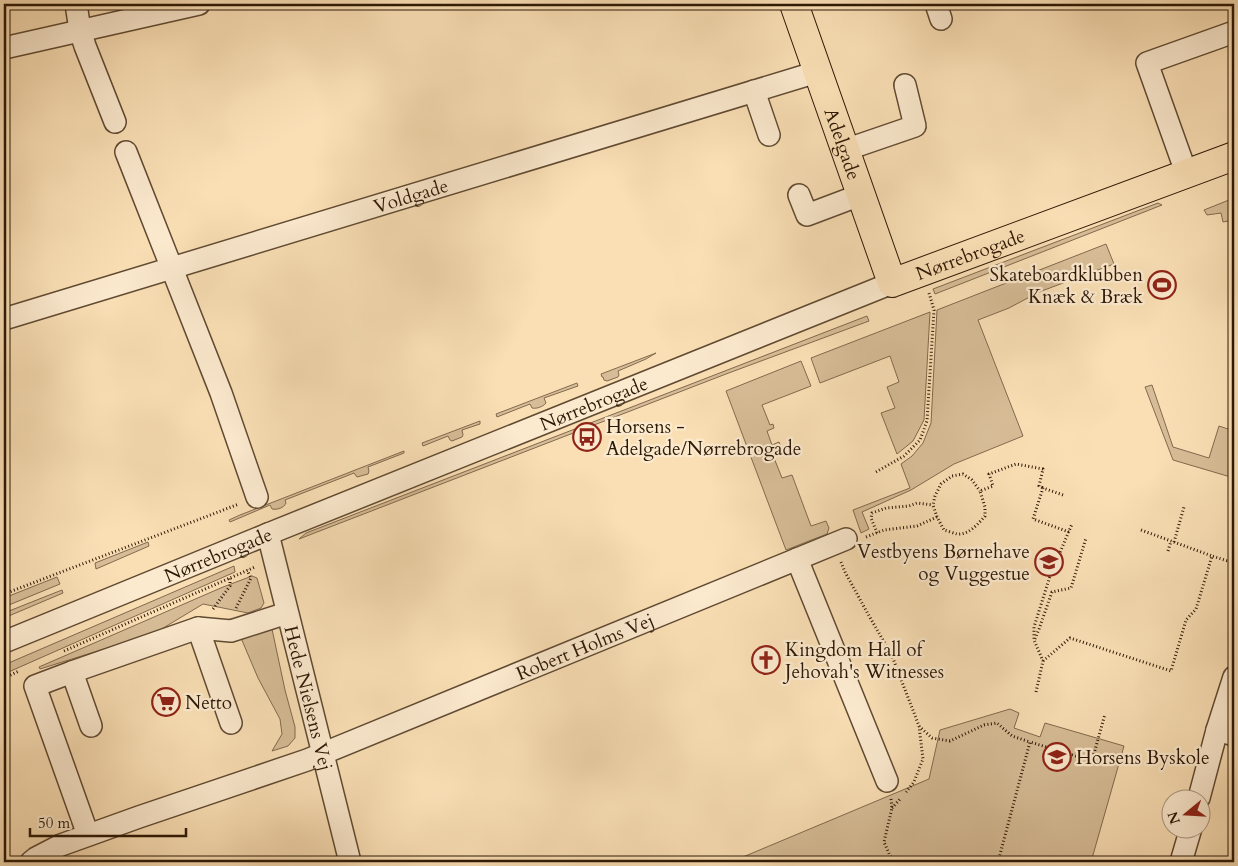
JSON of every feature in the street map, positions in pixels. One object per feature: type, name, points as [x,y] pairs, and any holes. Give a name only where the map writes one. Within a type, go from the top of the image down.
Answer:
[{"type":"main road","name":"Adelgade","points":[[794,4],[892,284]]},
{"type":"main road","name":"Nørrebrogade","points":[[892,284],[1234,156]]},
{"type":"street","points":[[76,4],[80,30],[85,46],[115,122]]},
{"type":"street","points":[[4,48],[199,4]]},
{"type":"street","points":[[1187,174],[1147,63],[1234,32]]},
{"type":"street","name":"Voldgade","points":[[4,319],[817,72]]},
{"type":"street","points":[[845,150],[915,126],[905,85]]},
{"type":"street","points":[[754,91],[770,136]]},
{"type":"street","points":[[126,152],[221,393],[257,497]]},
{"type":"street","points":[[799,195],[808,215],[860,195]]},
{"type":"street","name":"Nørrebrogade","points":[[4,642],[892,284]]},
{"type":"street","name":"Hede Nielsens Vej","points":[[268,534],[350,862]]},
{"type":"street","name":"Robert Holms Vej","points":[[31,862],[61,845],[88,835],[307,760],[840,542]]},
{"type":"street","points":[[797,559],[887,781]]},
{"type":"street","points":[[88,835],[35,686],[198,628],[231,630],[287,613]]},
{"type":"street","points":[[198,628],[231,723]]},
{"type":"street","points":[[72,672],[91,726]]},
{"type":"street","points":[[1203,788],[1226,732],[1234,677]]},
{"type":"street","points":[[1181,862],[1187,838]]},
{"type":"path","points":[[876,472],[904,456],[920,440],[927,421],[934,310],[924,271]]},
{"type":"path","points":[[980,491],[993,486],[989,474],[1016,464],[1043,469],[1039,486],[1063,495]]},
{"type":"path","points":[[963,474],[972,480],[980,491],[985,506],[985,516],[978,524],[968,532],[957,534],[944,530],[933,505],[941,484],[952,476],[963,474]]},
{"type":"path","points":[[1043,488],[1033,519],[1069,532]]},
{"type":"path","points":[[4,594],[257,497]]},
{"type":"path","points":[[877,533],[871,518],[872,513],[886,508],[909,506],[918,503],[933,505]]},
{"type":"path","points":[[1168,551],[1184,507]]},
{"type":"path","points":[[895,862],[884,842],[892,808],[914,782],[923,758],[919,726],[892,656],[846,572],[840,542],[861,539],[884,530],[917,526],[937,517]]},
{"type":"path","points":[[1044,661],[1034,640],[1034,628],[1050,576],[1072,524]]},
{"type":"path","points":[[1141,530],[1234,563]]},
{"type":"path","points":[[1034,640],[1040,629],[1052,592],[1070,588],[1086,538]]},
{"type":"path","points":[[1036,692],[1044,661],[1070,638],[1171,671],[1186,620],[1196,610],[1212,556]]},
{"type":"path","points":[[64,651],[230,577],[274,560]]},
{"type":"path","points":[[231,630],[234,612],[251,578],[247,570]]},
{"type":"path","points":[[198,628],[230,586],[230,577]]},
{"type":"path","points":[[4,678],[21,670]]},
{"type":"path","points":[[919,726],[932,738],[950,741],[984,725],[998,723],[1012,736],[1092,761],[1105,714]]},
{"type":"path","points":[[998,862],[1030,742]]},
{"type":"shaded area","points":[[1234,198],[1234,220],[1223,222],[1221,213],[1207,215],[1204,210]]},
{"type":"shaded area","points":[[1158,203],[1162,205],[935,294],[933,289]]},
{"type":"shaded area","points":[[1106,244],[1114,264],[1039,292],[1009,308],[978,320],[1023,436],[954,464],[911,490],[862,512],[869,529],[861,533],[853,510],[910,488],[901,464],[912,456],[923,443],[931,423],[937,310]]},
{"type":"shaded area","points":[[930,312],[924,420],[913,441],[897,454],[881,413],[895,408],[887,387],[899,382],[890,356],[820,383],[811,358]]},
{"type":"shaded area","points":[[867,316],[869,321],[726,374],[299,539],[306,533]]},
{"type":"shaded area","points":[[656,353],[618,371],[618,377],[607,381],[602,377],[601,374]]},
{"type":"shaded area","points":[[801,361],[811,386],[762,405],[770,425],[773,424],[774,428],[767,431],[772,445],[779,442],[782,449],[772,453],[782,478],[792,475],[811,526],[826,521],[829,528],[827,534],[786,550],[726,391]]},
{"type":"shaded area","points":[[577,383],[578,386],[544,398],[546,403],[541,407],[532,408],[530,404],[497,417],[496,414]]},
{"type":"shaded area","points":[[1152,385],[1173,447],[1209,458],[1219,426],[1234,431],[1234,478],[1173,460],[1145,387]]},
{"type":"shaded area","points":[[480,421],[480,424],[462,430],[462,437],[452,441],[448,436],[423,446],[422,443]]},
{"type":"shaded area","points":[[404,451],[404,453],[368,467],[368,474],[357,477],[354,473],[285,500],[285,505],[280,508],[272,509],[270,505],[230,522],[229,520],[240,515]]},
{"type":"shaded area","points":[[148,542],[149,546],[96,569],[95,563]]},
{"type":"shaded area","points":[[234,566],[235,572],[4,674],[4,665]]},
{"type":"shaded area","points":[[252,576],[257,578],[264,603],[261,608],[248,613],[203,604],[155,633],[40,669],[39,667],[223,587]]},
{"type":"shaded area","points":[[57,577],[60,584],[4,607],[4,598]]},
{"type":"shaded area","points":[[62,590],[63,593],[4,618],[4,613]]},
{"type":"shaded area","points":[[272,629],[295,727],[295,738],[288,746],[272,751],[282,734],[280,719],[258,678],[241,638]]},
{"type":"shaded area","name":"Horsens Byskole","points":[[1010,709],[1019,713],[1014,728],[1040,737],[1045,723],[1124,746],[1091,862],[731,862],[929,779],[940,730]]},
{"type":"place","name":"Skateboardklubben Knæk & Bræk","points":[[1162,285]]},
{"type":"place","name":"Horsens - Adelgade/Nørrebrogade","points":[[587,437]]},
{"type":"place","name":"Vestbyens Børnehave og Vuggestue","points":[[1049,562]]},
{"type":"place","name":"Kingdom Hall of Jehovah's Witnesses","points":[[766,660]]},
{"type":"place","name":"Netto","points":[[166,702]]},
{"type":"place","name":"Horsens Byskole","points":[[1057,757]]}]
